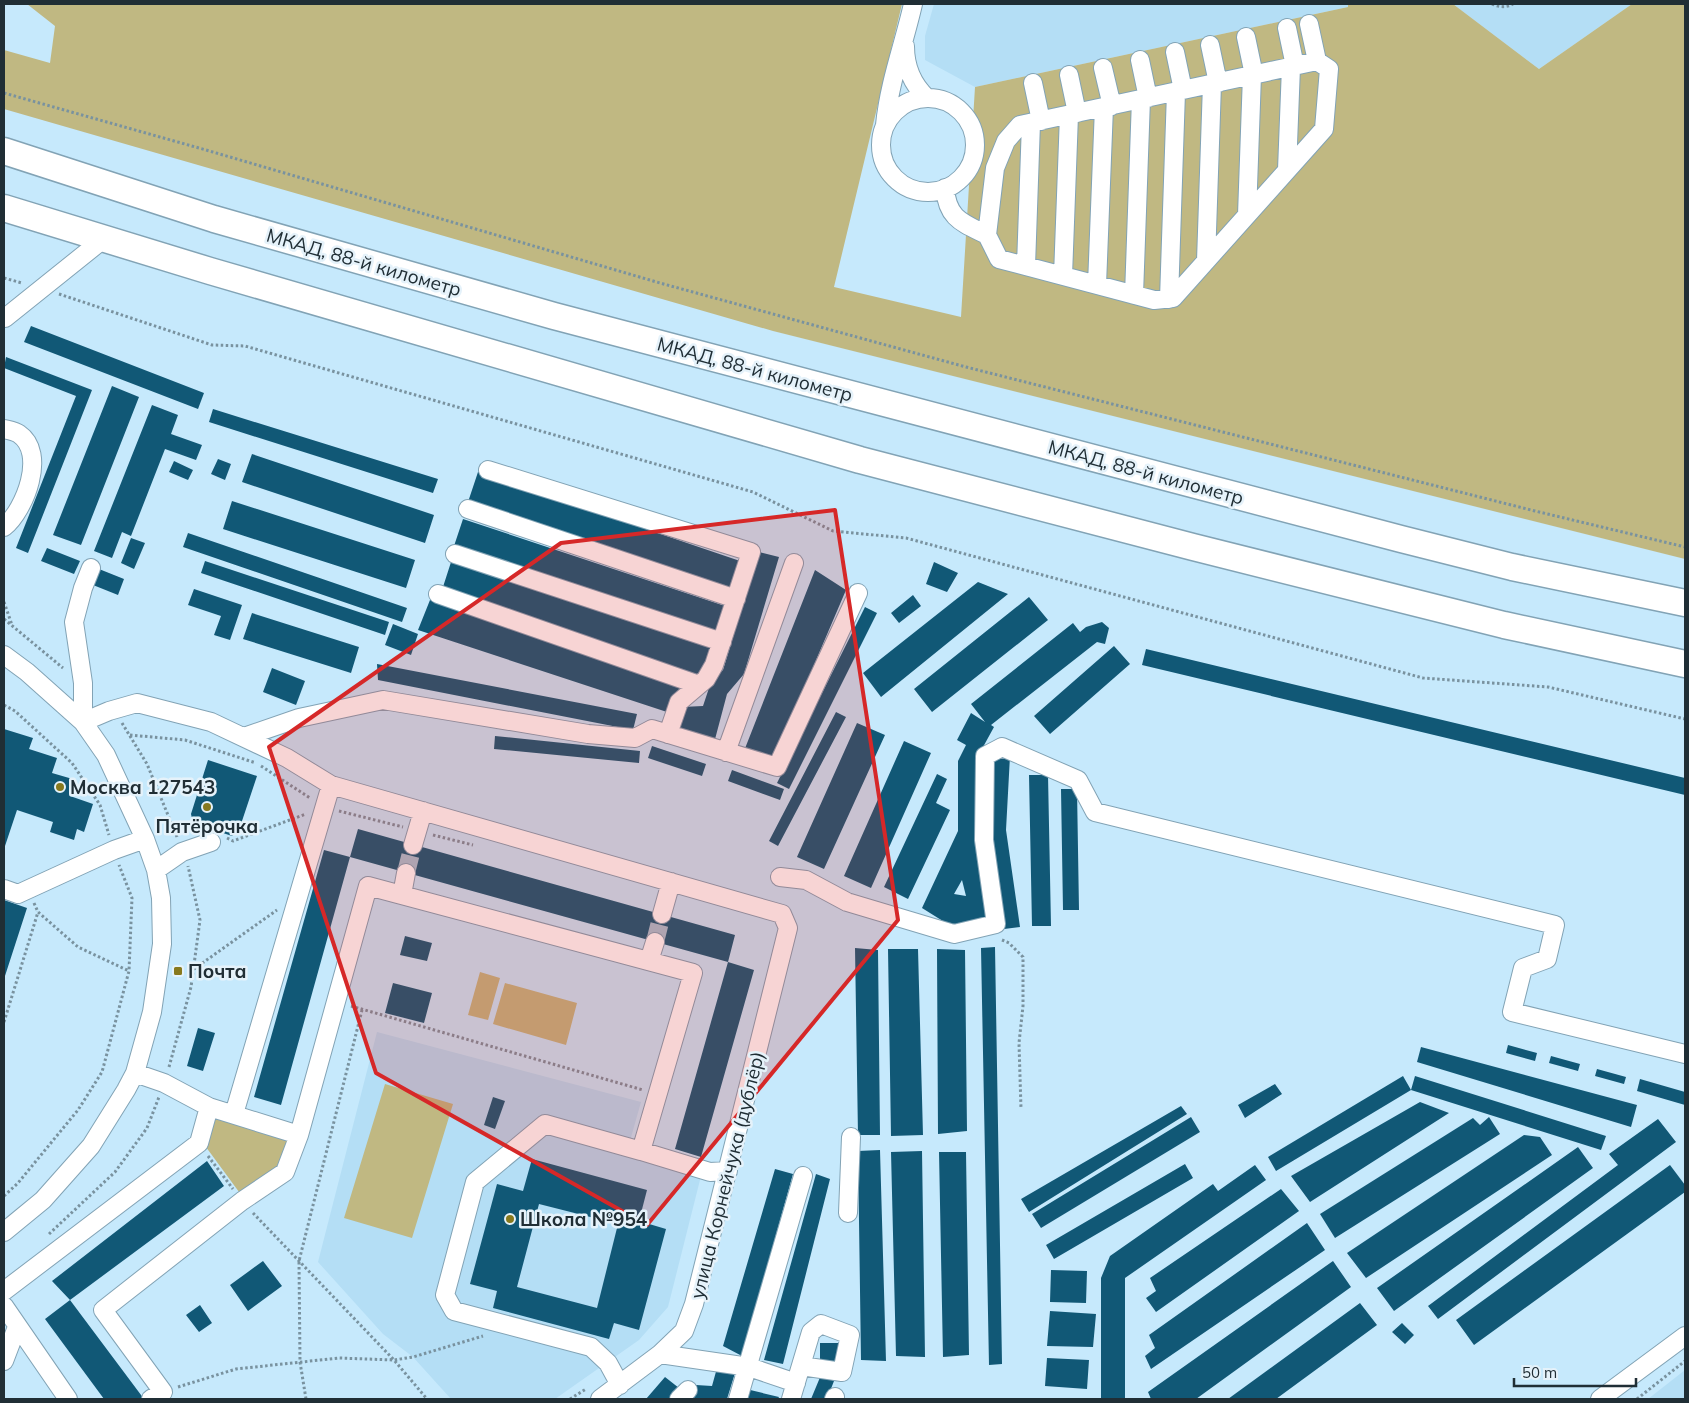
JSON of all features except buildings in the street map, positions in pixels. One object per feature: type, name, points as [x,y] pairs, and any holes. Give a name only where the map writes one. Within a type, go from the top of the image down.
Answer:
[{"type":"highway","name":"МКАД, 88-й километр","points":[[4,151],[214,219],[554,316],[1512,567],[1685,603]]},
{"type":"highway","points":[[4,208],[210,271],[860,460],[1193,547],[1504,625],[1685,664]]},
{"type":"street","points":[[885,127],[890,118],[906,104],[915,100],[927,98],[946,102],[956,107],[963,114],[973,132],[974,153],[971,163],[959,180],[945,188],[930,192],[910,188],[893,176],[887,167],[881,148],[886,109],[913,4]]},
{"type":"street","points":[[1309,24],[1317,61],[1329,70],[1324,128],[1173,298],[1154,300],[999,259],[987,235],[995,168],[1006,141],[1020,125],[1317,61]]},
{"type":"street","points":[[1287,28],[1293,67],[1287,170]]},
{"type":"street","points":[[906,34],[905,54],[908,69],[914,84],[927,98]]},
{"type":"street","points":[[1246,38],[1253,75],[1247,215]]},
{"type":"street","points":[[1206,261],[1215,83],[1210,45]]},
{"type":"street","points":[[1169,299],[1180,91],[1175,52]]},
{"type":"street","points":[[1134,295],[1145,98],[1140,60]]},
{"type":"street","points":[[1098,285],[1108,106],[1104,68]]},
{"type":"street","points":[[1063,276],[1073,114],[1069,76]]},
{"type":"street","points":[[1026,266],[1036,122],[1033,83]]},
{"type":"street","points":[[945,188],[946,198],[954,216],[967,226],[987,235]]},
{"type":"street","points":[[4,318],[106,238]]},
{"type":"street","points":[[4,429],[19,434],[28,445],[32,469],[28,489],[19,510],[4,527]]},
{"type":"street","points":[[488,470],[751,552],[714,665],[706,679],[679,702],[668,734]]},
{"type":"street","points":[[468,509],[736,599]]},
{"type":"street","points":[[455,554],[722,642]]},
{"type":"street","points":[[726,752],[794,563]]},
{"type":"street","points":[[83,722],[83,684],[74,622],[83,588],[91,568]]},
{"type":"street","points":[[244,737],[299,718],[384,700],[588,734],[635,738],[652,730],[777,767],[858,593]]},
{"type":"street","points":[[438,594],[699,685]]},
{"type":"street","points":[[4,1232],[43,1200],[91,1146],[135,1073],[152,1012],[162,944],[161,898],[156,870],[145,840],[106,755],[83,722],[27,672],[7,663]]},
{"type":"street","points":[[83,722],[109,711],[137,703],[211,722],[287,758],[331,785],[671,882],[662,914]]},
{"type":"street","points":[[780,877],[806,880],[847,902],[954,934],[996,924],[984,840],[985,756],[1002,747],[1078,780],[1095,812],[1555,925],[1547,959],[1523,968],[1512,1012],[1685,1054]]},
{"type":"street","points":[[234,1114],[331,785]]},
{"type":"street","points":[[416,838],[423,811]]},
{"type":"street","points":[[4,889],[18,894],[114,850],[145,840]]},
{"type":"street","points":[[156,870],[182,852],[218,840]]},
{"type":"street","points":[[402,895],[406,872]]},
{"type":"street","name":"улица Корнейчука (дублёр)","points":[[600,1399],[616,1378],[660,1354],[684,1331],[694,1304],[788,928],[782,914],[671,882]]},
{"type":"street","points":[[161,1397],[103,1310],[242,1202],[285,1172],[299,1135],[368,886],[693,973],[641,1151]]},
{"type":"street","points":[[650,961],[655,942]]},
{"type":"street","points":[[135,1073],[164,1083],[209,1106],[299,1135]]},
{"type":"street","points":[[4,1291],[199,1144],[209,1106]]},
{"type":"street","points":[[616,1378],[608,1363],[591,1347],[454,1312],[445,1295],[475,1182],[545,1124],[710,1172],[728,1171]]},
{"type":"street","points":[[848,1213],[851,1137]]},
{"type":"street","points":[[738,1399],[749,1367],[803,1176]]},
{"type":"street","points":[[4,1306],[68,1399]]},
{"type":"street","points":[[4,1361],[17,1327]]},
{"type":"street","points":[[1608,1397],[1685,1336]]},
{"type":"street","points":[[660,1354],[749,1367],[796,1383]]},
{"type":"street","points":[[679,1399],[688,1390],[685,1399]]},
{"type":"path","points":[[1492,4],[1498,7],[1508,7],[1513,4]]},
{"type":"path","points":[[4,93],[660,283],[966,367],[1535,511],[1685,547]]},
{"type":"path","points":[[42,289],[212,345],[245,346],[753,492],[832,530],[906,538],[1423,678],[1548,687],[1685,719]]},
{"type":"path","points":[[4,602],[13,627]]},
{"type":"path","points":[[4,619],[83,684]]},
{"type":"path","points":[[4,705],[15,711],[72,763],[100,805],[132,898],[129,971],[102,1072],[78,1110],[18,1183],[4,1196]]},
{"type":"path","points":[[47,1236],[115,1172],[147,1128],[164,1083],[191,988],[200,920],[189,869],[147,764],[124,724],[109,711]]},
{"type":"path","points":[[130,735],[185,740],[260,765],[325,807],[416,838],[474,845]]},
{"type":"path","points":[[218,840],[233,840],[325,807]]},
{"type":"path","points":[[28,889],[38,912],[78,947],[129,971]]},
{"type":"path","points":[[194,969],[299,894]]},
{"type":"path","points":[[4,1022],[38,912]]},
{"type":"path","points":[[996,938],[1009,943],[1023,957],[1023,1006],[1019,1043],[1021,1109]]},
{"type":"path","points":[[336,1002],[658,1094]]},
{"type":"path","points":[[306,1399],[300,1362],[299,1261],[362,1010]]},
{"type":"path","points":[[199,1144],[242,1202],[394,1360],[427,1399]]},
{"type":"path","points":[[161,1397],[236,1370],[339,1358],[394,1360],[474,1339],[509,1326]]},
{"type":"path","points":[[1637,1399],[1685,1361]]},
{"type":"path","points":[[570,1399],[616,1378]]},
{"type":"highlighted area","points":[[835,510],[898,920],[647,1225],[376,1073],[269,747],[561,543]]},
{"type":"shaded area","points":[[27,4],[902,4],[834,287],[961,317],[975,87],[1348,7],[1348,4],[1453,4],[1539,69],[1632,4],[1685,4],[1685,559],[773,331],[4,109],[4,50],[50,63],[55,26]]},
{"type":"shaded area","points":[[934,4],[1348,4],[1348,7],[975,87],[925,60],[925,36]]},
{"type":"shaded area","points":[[1453,4],[1632,4],[1539,69]]},
{"type":"shaded area","points":[[480,972],[500,978],[488,1020],[468,1015]]},
{"type":"shaded area","points":[[505,983],[577,1003],[566,1045],[493,1024]]},
{"type":"shaded area","name":"Школа №954","points":[[377,1032],[641,1102],[626,1155],[701,1176],[668,1307],[639,1340],[555,1399],[451,1399],[413,1357],[383,1334],[318,1262]]},
{"type":"shaded area","points":[[385,1084],[453,1104],[412,1238],[344,1218]]},
{"type":"shaded area","points":[[212,1112],[293,1137],[280,1170],[242,1196],[203,1143]]},
{"type":"shaded area","points":[[1685,1370],[1685,1399],[1648,1399]]},
{"type":"tunnel","points":[[406,873],[413,845]]},
{"type":"tunnel","points":[[655,942],[662,914]]},
{"type":"place","name":"Москва 127543","points":[[60,787]]},
{"type":"place","name":"Пятёрочка","points":[[207,807]]},
{"type":"place","name":"Почта","points":[[178,971]]},
{"type":"place","name":"Школа №954","points":[[510,1219]]}]
